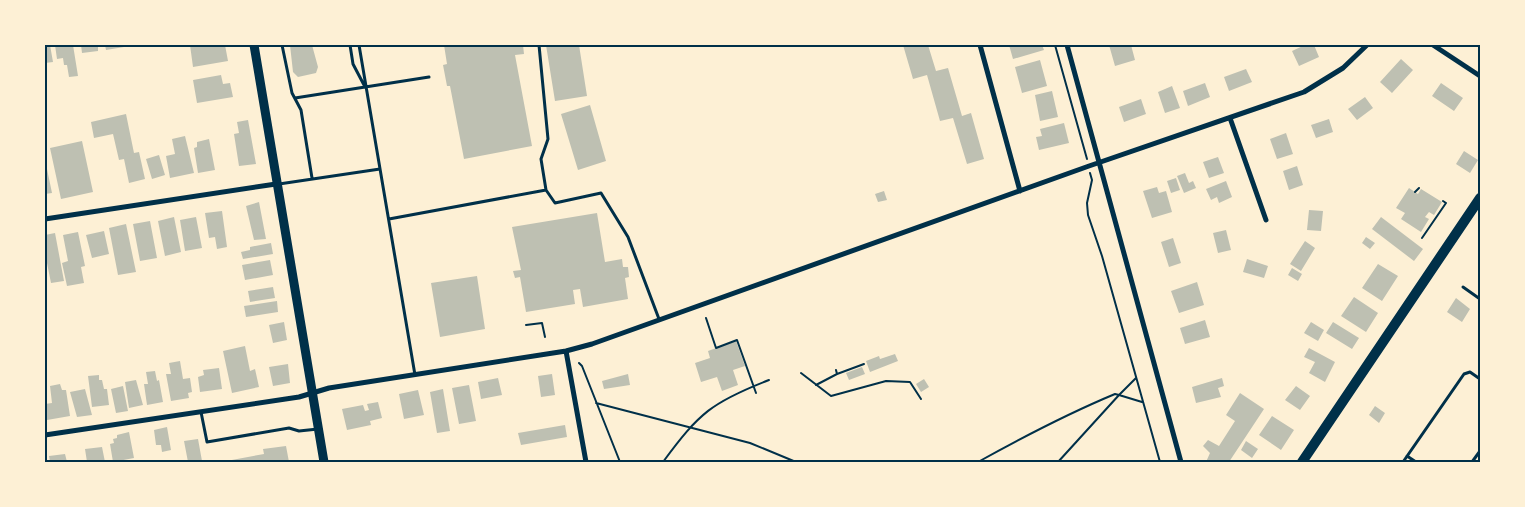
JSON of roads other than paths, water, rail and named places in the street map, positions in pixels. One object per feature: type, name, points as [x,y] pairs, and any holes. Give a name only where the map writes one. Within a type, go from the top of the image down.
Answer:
[{"type":"main road","points":[[254,45],[324,462]]},
{"type":"main road","points":[[1302,462],[1480,198]]},
{"type":"street","points":[[980,45],[1020,191]]},
{"type":"street","points":[[1067,45],[1181,462]]},
{"type":"street","points":[[45,434],[299,397],[329,388],[566,351],[592,344],[1317,86],[1343,68],[1366,45]]},
{"type":"street","points":[[1433,45],[1480,76]]},
{"type":"street","points":[[1230,118],[1266,220]]},
{"type":"street","points":[[45,219],[276,184]]},
{"type":"street","points":[[566,351],[586,462]]},
{"type":"lane","points":[[282,45],[292,92],[301,110],[312,178]]},
{"type":"lane","points":[[350,45],[353,64],[366,87]]},
{"type":"lane","points":[[359,45],[415,374]]},
{"type":"lane","points":[[539,45],[548,139],[541,159],[546,190],[555,203],[601,193],[628,237],[659,319]]},
{"type":"lane","points":[[295,98],[429,77]]},
{"type":"lane","points":[[276,184],[380,168]]},
{"type":"lane","points":[[389,219],[546,190]]},
{"type":"lane","points":[[1463,287],[1480,299]]},
{"type":"lane","points":[[1403,462],[1464,374],[1470,372],[1480,379]]},
{"type":"lane","points":[[201,412],[207,442],[289,428],[299,431],[318,429]]},
{"type":"lane","points":[[1472,462],[1480,450]]},
{"type":"lane","points":[[1407,456],[1416,462]]}]
